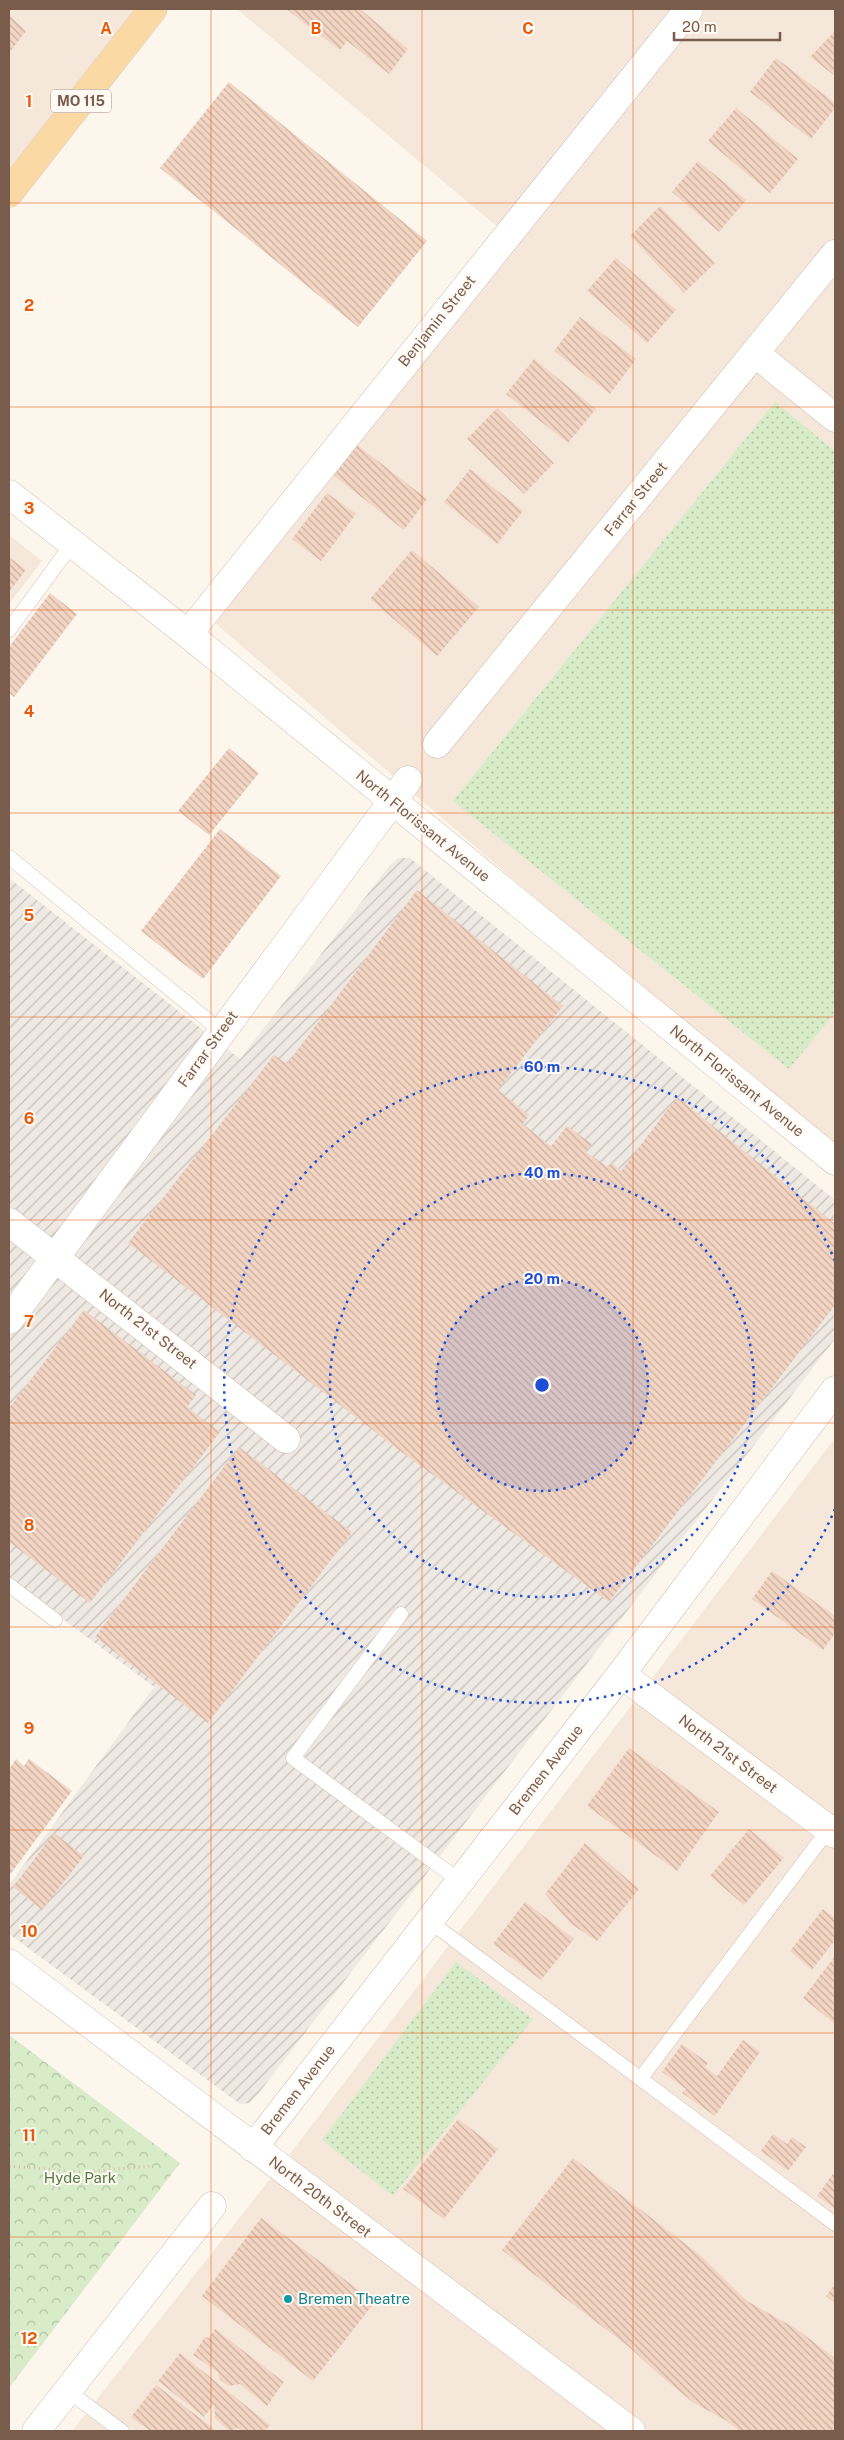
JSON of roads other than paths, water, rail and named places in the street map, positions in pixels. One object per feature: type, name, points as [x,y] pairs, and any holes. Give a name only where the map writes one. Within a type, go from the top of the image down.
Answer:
[{"type":"main road","name":"MO 115","points":[[9,193],[153,9]]},
{"type":"street","name":"Benjamin Street","points":[[188,634],[689,9]]},
{"type":"street","name":"Farrar Street","points":[[437,744],[835,254]]},
{"type":"street","points":[[755,353],[835,418]]},
{"type":"street","name":"North Florissant Avenue","points":[[9,494],[188,634],[400,790],[835,1161]]},
{"type":"street","name":"Farrar Street","points":[[9,1320],[400,790]]},
{"type":"street","name":"North 21st Street","points":[[9,1222],[286,1438]]},
{"type":"street","name":"Bremen Avenue","points":[[254,2148],[621,1674],[835,1390]]},
{"type":"street","name":"North 21st Street","points":[[621,1674],[833,1828]]},
{"type":"street","name":"North 20th Street","points":[[9,1963],[631,2431]]},
{"type":"street","points":[[36,2431],[212,2206]]},
{"type":"lane","points":[[9,630],[72,544]]},
{"type":"lane","points":[[9,856],[221,1031]]},
{"type":"lane","points":[[9,1585],[55,1620]]},
{"type":"lane","points":[[400,1614],[293,1758],[460,1881]]},
{"type":"lane","points":[[641,2078],[833,1828]]},
{"type":"lane","points":[[429,1921],[835,2224]]},
{"type":"lane","points":[[68,2390],[122,2431]]},
{"type":"place","name":"Bremen Theatre","points":[[288,2299]]},
{"type":"park label","name":"Hyde Park","points":[[80,2178]]}]
